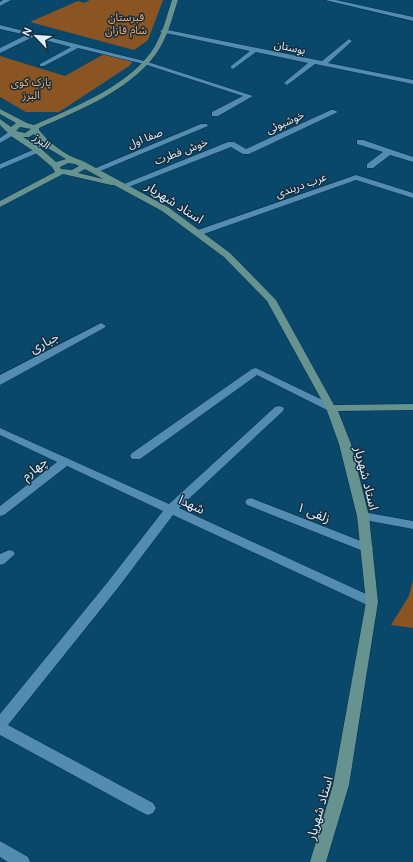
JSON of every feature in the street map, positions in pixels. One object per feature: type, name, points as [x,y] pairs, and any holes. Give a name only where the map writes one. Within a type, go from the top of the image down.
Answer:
[{"type":"main road","points":[[32,127],[26,135],[13,132],[13,128],[18,126],[32,127],[57,118],[106,92],[146,63],[158,46],[175,0]]},
{"type":"main road","name":"البرز","points":[[0,111],[32,127],[44,142],[77,162]]},
{"type":"main road","name":"البرز","points":[[0,121],[38,150],[62,171]]},
{"type":"main road","points":[[2,201],[62,171],[82,170],[83,166],[77,162],[67,161],[62,171]]},
{"type":"main road","name":"استاد شهریار","points":[[77,162],[95,170],[165,209],[227,255],[271,300],[331,408],[345,444],[363,516],[372,602],[341,785],[318,862]]},
{"type":"main road","name":"استاد شهریار","points":[[62,171],[123,186]]},
{"type":"main road","points":[[331,408],[413,407]]},
{"type":"street","points":[[0,4],[8,0]]},
{"type":"street","points":[[328,0],[407,14],[413,19]]},
{"type":"street","points":[[349,4],[356,0]]},
{"type":"street","points":[[0,27],[146,63],[249,96],[215,114]]},
{"type":"street","name":"بوستان","points":[[163,32],[413,82]]},
{"type":"street","points":[[0,51],[32,35]]},
{"type":"street","points":[[323,64],[349,41]]},
{"type":"street","points":[[42,65],[77,46]]},
{"type":"street","points":[[233,67],[255,50]]},
{"type":"street","points":[[287,83],[313,62]]},
{"type":"street","name":"خوشبوئی","points":[[246,152],[334,112]]},
{"type":"street","name":"صفا اول","points":[[95,170],[204,126]]},
{"type":"street","points":[[0,141],[13,132]]},
{"type":"street","points":[[360,142],[413,160]]},
{"type":"street","name":"خوش فطرت","points":[[123,186],[231,144],[246,152]]},
{"type":"street","points":[[0,167],[38,150]]},
{"type":"street","points":[[370,166],[388,152]]},
{"type":"street","name":"عرب دربندی","points":[[198,234],[356,177],[413,196]]},
{"type":"street","name":"جباری","points":[[0,382],[3,378],[101,326]]},
{"type":"street","points":[[136,456],[256,371],[331,408]]},
{"type":"street","points":[[0,724],[112,586],[171,509],[279,409]]},
{"type":"street","name":"شهدا","points":[[0,431],[372,602]]},
{"type":"street","name":"چهارم","points":[[0,512],[66,461]]},
{"type":"street","name":"زلفی ۱","points":[[251,502],[367,548]]},
{"type":"street","points":[[363,516],[413,525]]},
{"type":"street","points":[[0,728],[148,808]]},
{"type":"street","points":[[0,848],[22,862]]},
{"type":"green space","name":"قبرستان شام قازان","points":[[90,0],[163,0],[148,40],[134,50],[30,22],[78,1],[84,3]]},
{"type":"green space","name":"پارک کوی البرز","points":[[104,54],[134,60],[129,66],[59,112],[26,112],[0,97],[0,56],[65,76]]},
{"type":"green space","points":[[413,580],[413,628],[391,625],[409,596]]}]
